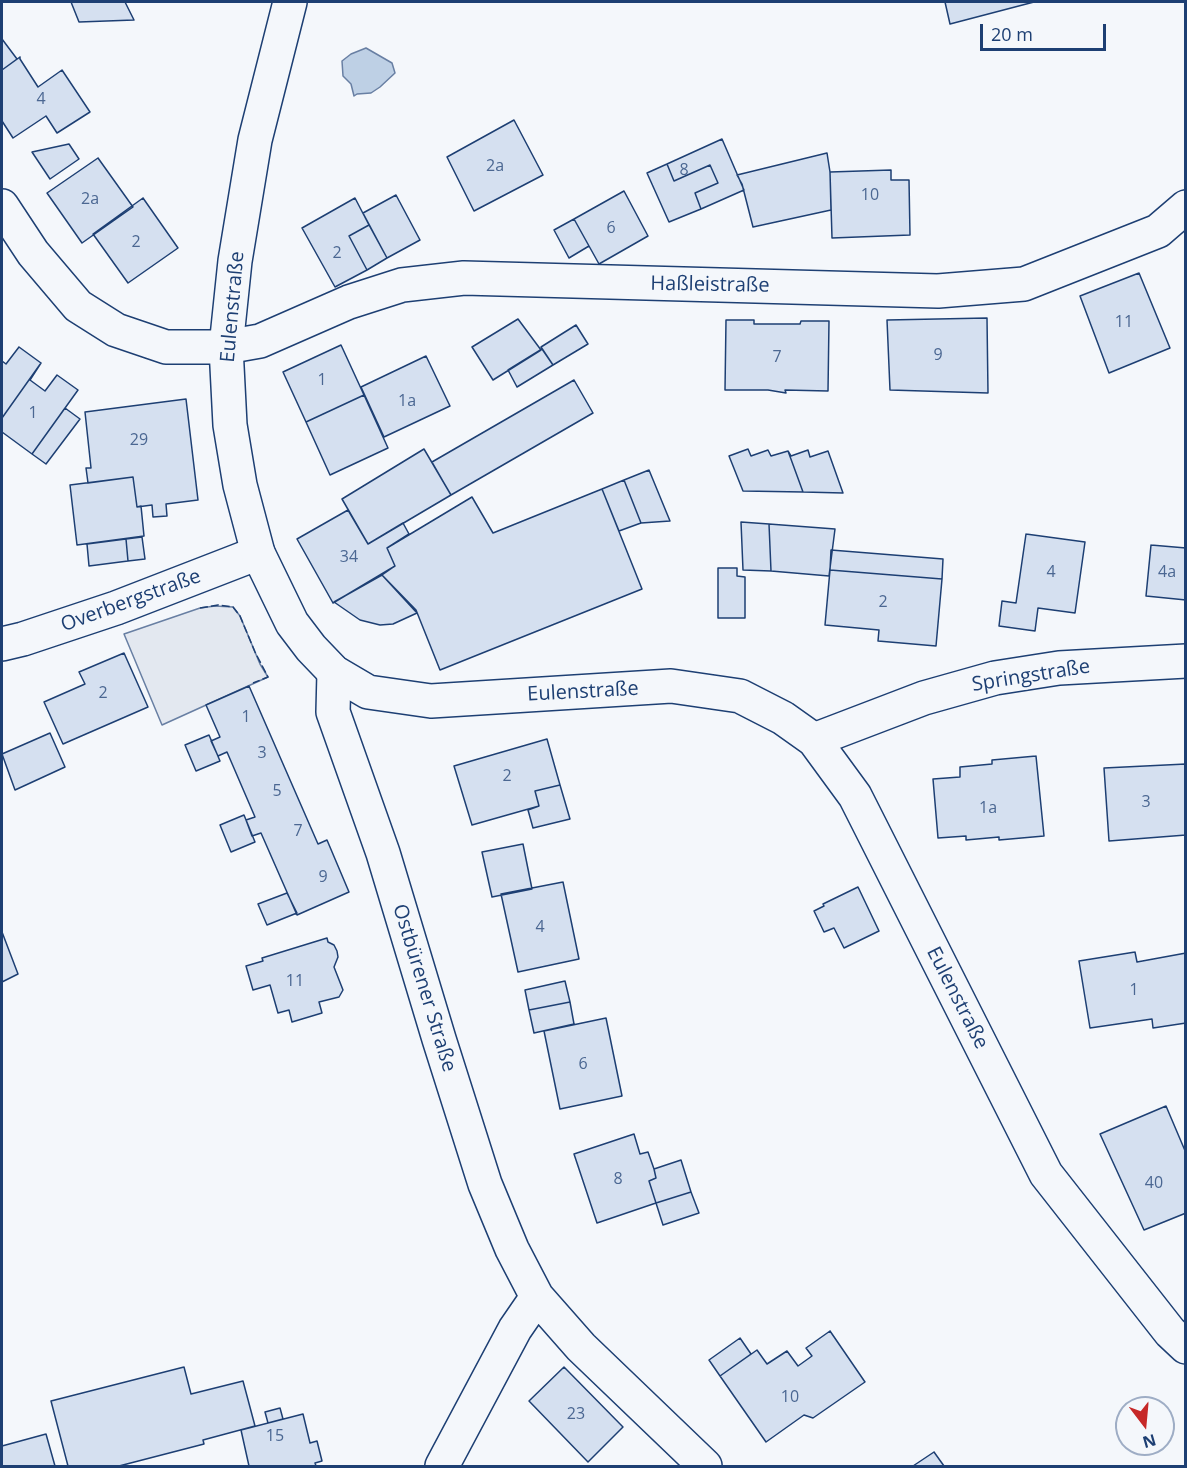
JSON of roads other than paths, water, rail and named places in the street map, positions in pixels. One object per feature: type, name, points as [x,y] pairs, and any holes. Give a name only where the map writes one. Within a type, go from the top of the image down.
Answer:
[{"type":"street","name":"Eulenstraße","points":[[290,2],[255,140],[235,261],[226,347],[232,435],[240,485],[258,553],[292,623],[311,648],[334,672],[368,692],[431,701],[671,686],[740,696],[783,718],[814,740],[855,796],[1046,1174],[1170,1332],[1185,1347]]},
{"type":"street","name":"Haßleistraße","points":[[2,206],[33,253],[78,306],[116,330],[166,347],[226,347],[260,341],[349,302],[402,285],[464,278],[938,291],[1024,284],[1158,231],[1185,207]]},
{"type":"street","name":"Overbergstraße","points":[[2,644],[116,608],[258,553]]},
{"type":"street","name":"Springstraße","points":[[814,740],[924,698],[995,678],[1059,668],[1185,661]]},
{"type":"street","name":"Ostbürener Straße","points":[[334,672],[333,712],[383,853],[485,1184],[512,1249],[537,1297],[581,1347],[705,1467]]},
{"type":"street","points":[[442,1467],[515,1329],[537,1297]]},
{"type":"water","points":[[366,48],[392,63],[395,73],[371,93],[354,96],[351,84],[343,76],[342,61],[351,54]]}]
